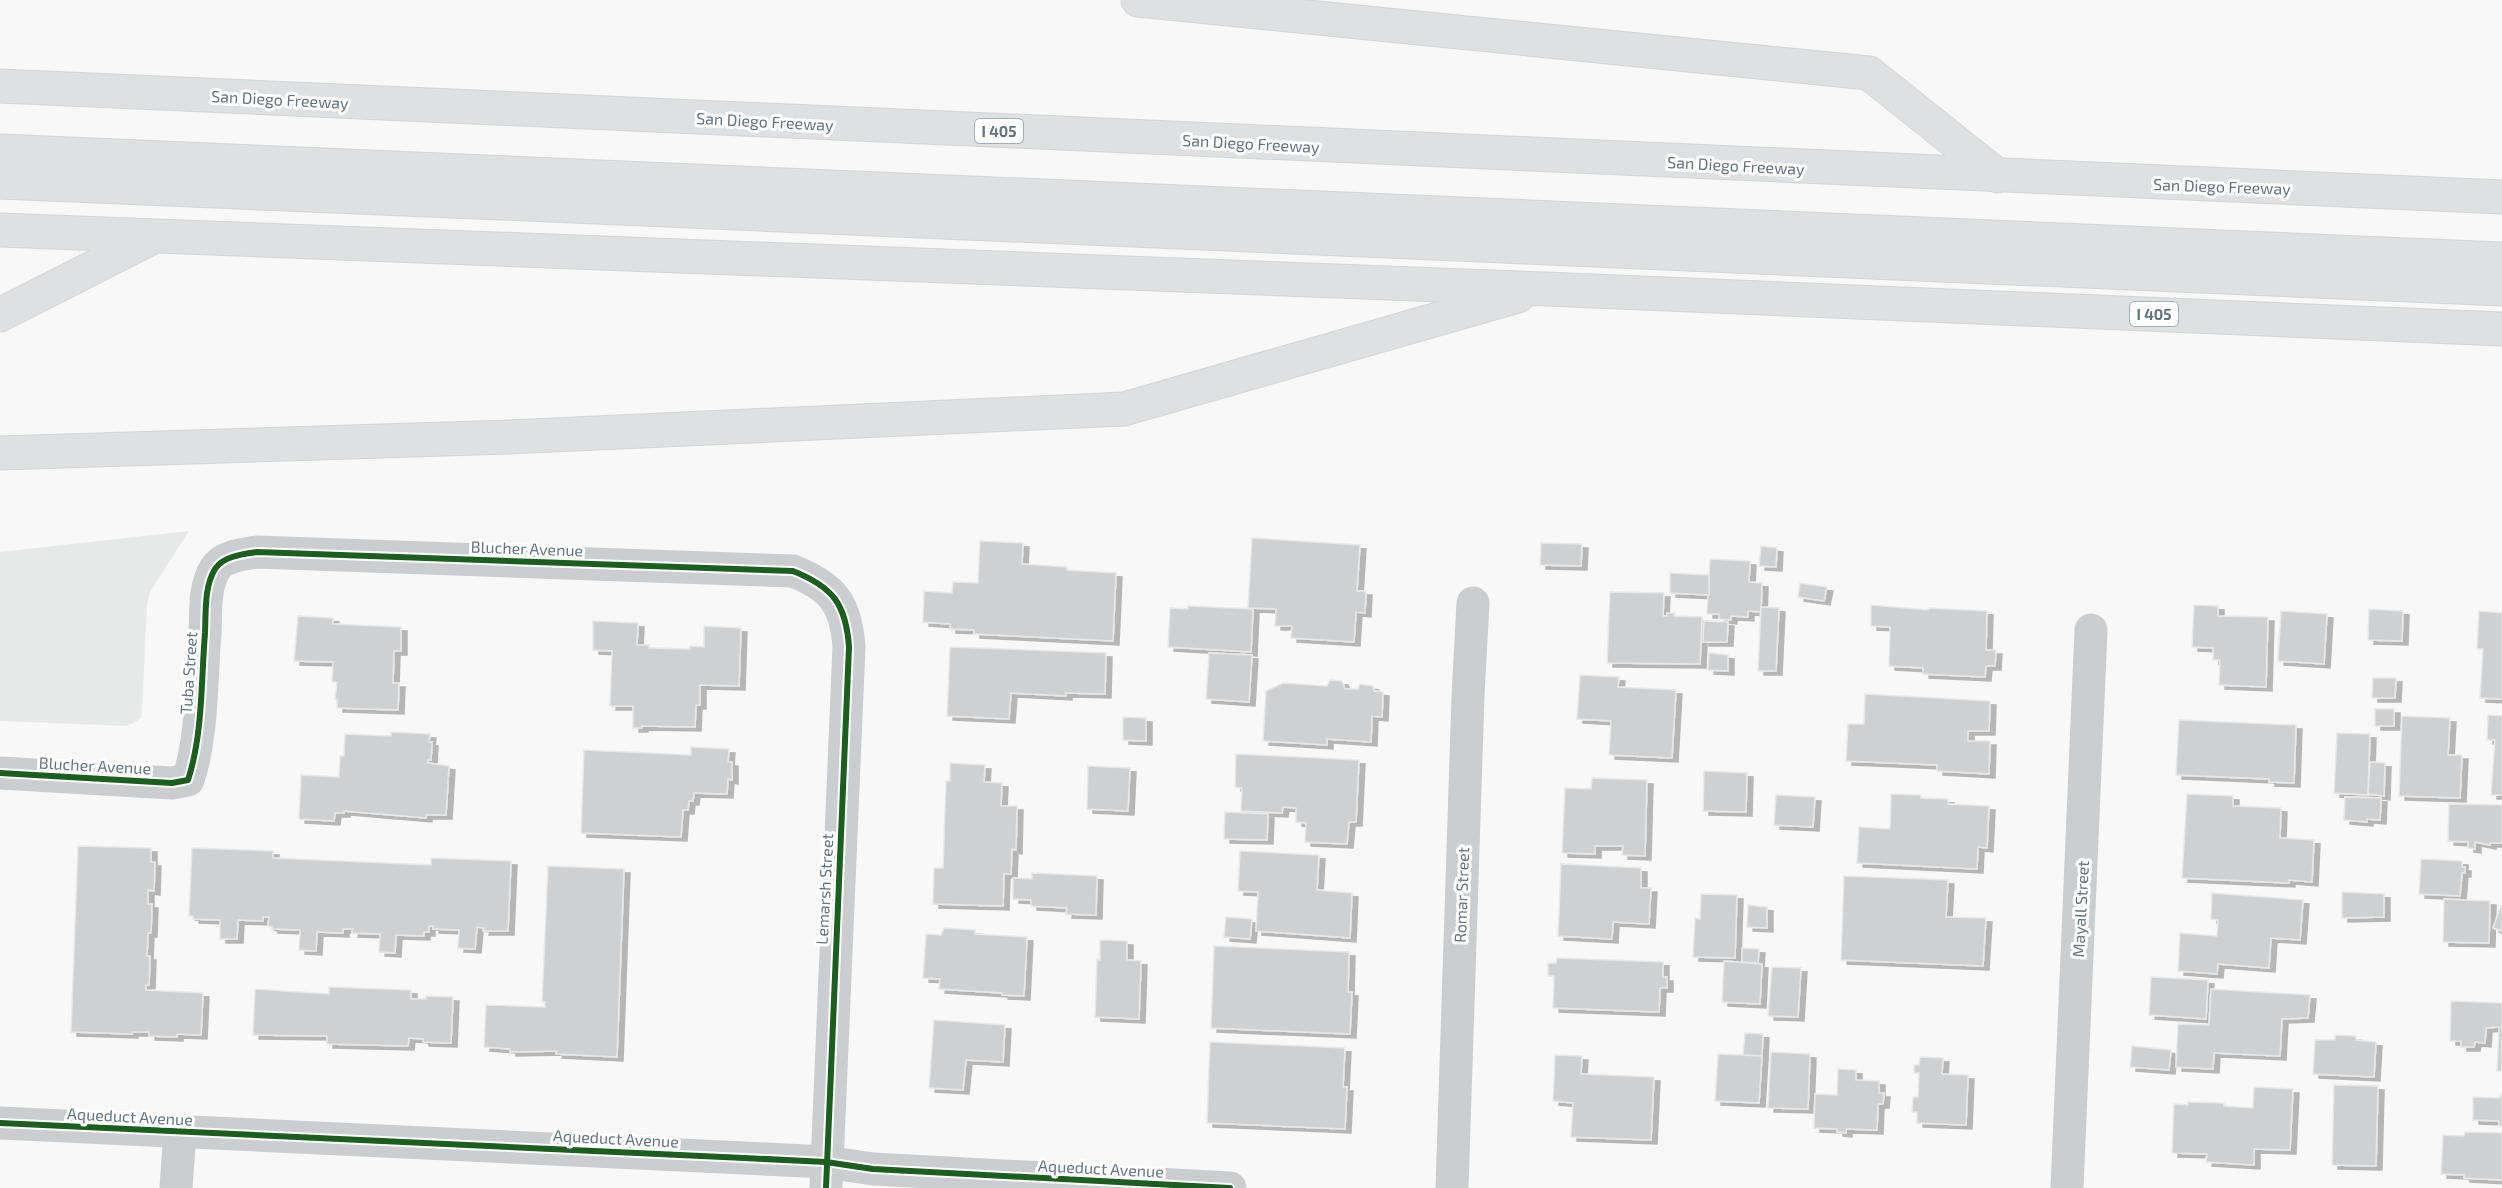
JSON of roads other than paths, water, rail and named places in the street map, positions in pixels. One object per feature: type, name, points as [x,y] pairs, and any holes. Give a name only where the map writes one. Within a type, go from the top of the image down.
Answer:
[{"type":"highway","points":[[1138,0],[1869,73],[1998,177]]},
{"type":"highway","name":"San Diego Freeway","points":[[0,86],[1998,177],[2502,197]]},
{"type":"highway","points":[[0,151],[2502,259]]},
{"type":"highway","points":[[0,182],[1529,245],[2502,289]]},
{"type":"highway","name":"I 405","points":[[0,230],[1546,288],[2502,329]]},
{"type":"highway","points":[[0,315],[152,237]]},
{"type":"highway","points":[[0,453],[509,437],[1124,409],[1546,288]]},
{"type":"street","name":"Blucher Avenue","points":[[216,567],[236,555],[257,552],[794,571],[815,579],[832,594]]},
{"type":"street","name":"Tuba Street","points":[[188,780],[195,761],[197,742],[208,590],[216,567]]},
{"type":"street","name":"Lemarsh Street","points":[[826,1175],[849,646],[847,621],[832,594]]},
{"type":"street","name":"Romar Street","points":[[1452,1188],[1467,708],[1473,603]]},
{"type":"street","name":"Mayall Street","points":[[2067,1188],[2091,630]]},
{"type":"street","name":"Blucher Avenue","points":[[0,773],[172,783],[188,780]]},
{"type":"street","name":"Aqueduct Avenue","points":[[0,1123],[180,1132],[826,1175],[873,1169],[1230,1188]]},
{"type":"street","points":[[176,1188],[180,1132]]}]
